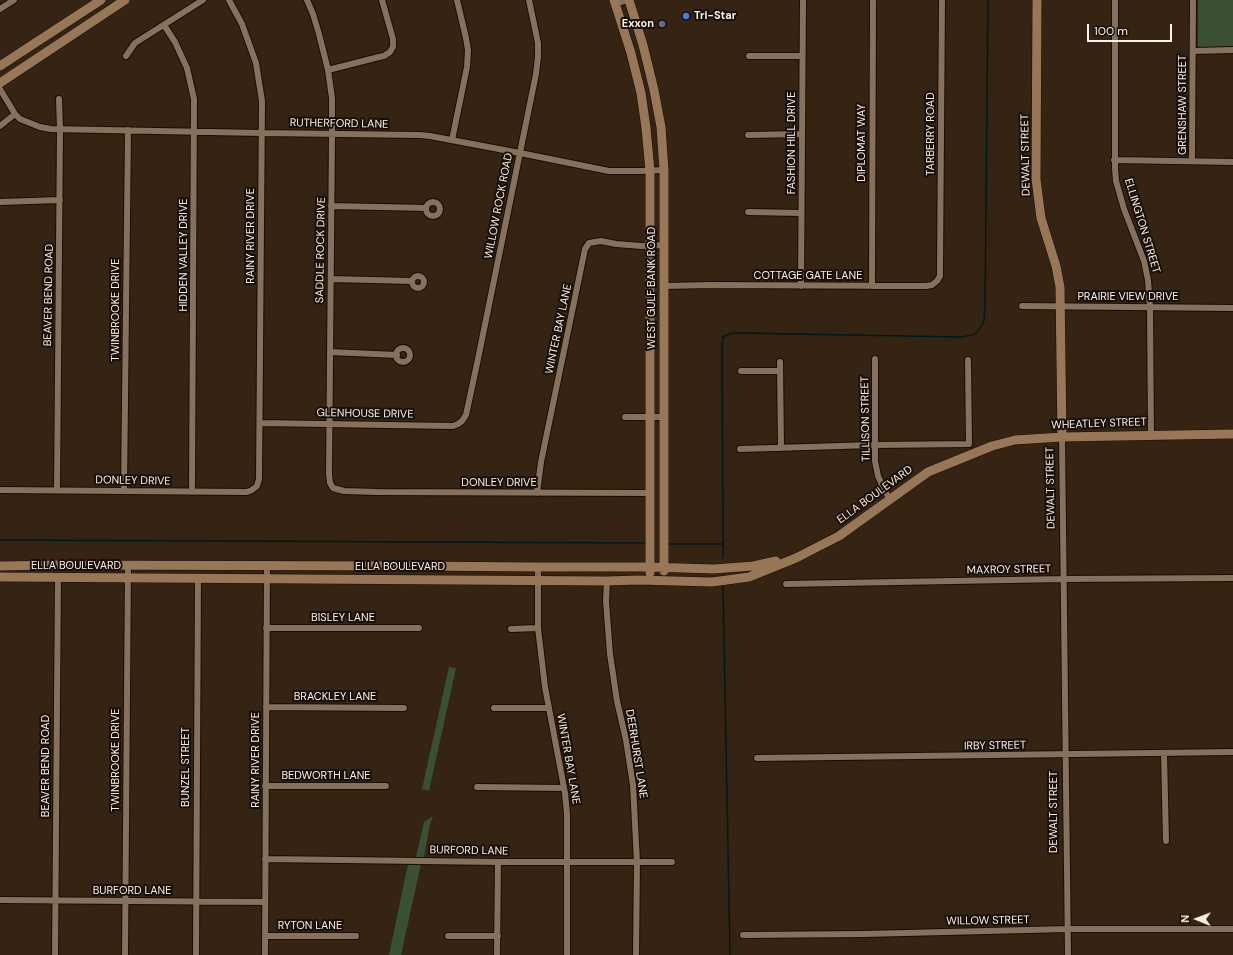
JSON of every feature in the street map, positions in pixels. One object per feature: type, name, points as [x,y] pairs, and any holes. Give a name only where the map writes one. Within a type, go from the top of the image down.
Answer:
[{"type":"main road","points":[[0,83],[125,0]]},
{"type":"main road","name":"WEST GULF BANK ROAD","points":[[629,0],[643,45],[654,90],[661,127],[664,170],[664,581]]},
{"type":"main road","name":"DEWALT STREET","points":[[1038,0],[1036,179],[1041,218],[1056,266],[1060,287],[1062,437]]},
{"type":"main road","points":[[0,66],[100,1],[107,12]]},
{"type":"main road","name":"WEST GULF BANK ROAD","points":[[615,2],[631,53],[641,94],[648,143],[650,171],[650,580]]},
{"type":"main road","points":[[641,94],[654,90]]},
{"type":"main road","name":"WHEATLEY STREET","points":[[969,455],[992,446],[1015,440],[1062,437],[1233,434]]},
{"type":"main road","name":"ELLA BOULEVARD","points":[[0,577],[650,580],[712,582],[749,577],[796,558],[839,536],[928,472],[969,455]]},
{"type":"main road","name":"ELLA BOULEVARD","points":[[0,566],[665,567],[714,569],[753,566],[796,558]]},
{"type":"street","points":[[0,9],[14,0]]},
{"type":"street","points":[[126,56],[135,43],[203,0]]},
{"type":"street","name":"RAINY RIVER DRIVE","points":[[229,0],[242,24],[256,63],[262,101],[259,479]]},
{"type":"street","name":"SADDLE ROCK DRIVE","points":[[307,0],[319,34],[328,70],[332,98],[330,483],[333,488],[337,490],[347,491]]},
{"type":"street","points":[[328,70],[379,58],[390,52],[393,47],[393,39],[382,0]]},
{"type":"street","points":[[452,140],[467,68],[468,50],[457,0]]},
{"type":"street","name":"WILLOW ROCK ROAD","points":[[465,416],[480,351],[536,74],[538,43],[529,0]]},
{"type":"street","points":[[615,2],[629,0]]},
{"type":"street","name":"FASHION HILL DRIVE","points":[[801,286],[803,0]]},
{"type":"street","name":"DIPLOMAT WAY","points":[[872,286],[873,0]]},
{"type":"street","name":"TARBERRY ROAD","points":[[940,268],[942,0]]},
{"type":"street","name":"ELLINGTON STREET","points":[[1115,0],[1114,160],[1119,194],[1130,227],[1144,261],[1148,280],[1150,308],[1151,435]]},
{"type":"street","name":"GRENSHAW STREET","points":[[1192,161],[1193,0]]},
{"type":"street","name":"HIDDEN VALLEY DRIVE","points":[[164,25],[175,42],[187,68],[194,99],[192,492]]},
{"type":"street","points":[[1193,51],[1233,50]]},
{"type":"street","points":[[748,56],[802,56]]},
{"type":"street","name":"RUTHERFORD LANE","points":[[0,89],[15,114],[20,119],[40,127],[60,129],[195,132],[420,135],[609,170],[664,170]]},
{"type":"street","name":"BEAVER BEND ROAD","points":[[57,490],[60,200],[59,99]]},
{"type":"street","points":[[0,126],[15,114]]},
{"type":"street","name":"TWINBROOKE DRIVE","points":[[124,490],[128,130]]},
{"type":"street","points":[[748,135],[802,134]]},
{"type":"street","points":[[1114,160],[1233,162]]},
{"type":"street","points":[[0,202],[60,200]]},
{"type":"street","points":[[332,206],[426,208]]},
{"type":"street","points":[[748,212],[802,213]]},
{"type":"street","name":"WINTER BAY LANE","points":[[537,493],[541,462],[585,249],[589,243],[601,241],[616,244],[650,246],[664,245]]},
{"type":"street","name":"COTTAGE GATE LANE","points":[[664,286],[926,286],[932,285],[937,281],[940,276],[940,268]]},
{"type":"street","points":[[331,279],[412,281]]},
{"type":"street","name":"PRAIRIE VIEW DRIVE","points":[[1022,306],[1233,308]]},
{"type":"street","points":[[330,352],[397,355]]},
{"type":"street","name":"TILLISON STREET","points":[[875,359],[875,461],[878,476],[890,500]]},
{"type":"street","points":[[740,449],[969,444],[968,360]]},
{"type":"street","points":[[780,362],[781,448]]},
{"type":"street","points":[[741,371],[780,371]]},
{"type":"street","name":"GLENHOUSE DRIVE","points":[[260,423],[453,426],[462,421],[465,416]]},
{"type":"street","points":[[625,417],[664,418]]},
{"type":"street","name":"DEWALT STREET","points":[[1062,437],[1068,955]]},
{"type":"street","name":"DONLEY DRIVE","points":[[0,490],[247,492],[257,486],[259,479]]},
{"type":"street","name":"DONLEY DRIVE","points":[[347,491],[650,494]]},
{"type":"street","name":"TWINBROOKE DRIVE","points":[[125,955],[128,565]]},
{"type":"street","name":"RAINY RIVER DRIVE","points":[[265,955],[267,566]]},
{"type":"street","name":"WINTER BAY LANE","points":[[538,567],[538,628],[545,687],[564,788],[567,814],[567,955]]},
{"type":"street","name":"BEAVER BEND ROAD","points":[[55,955],[58,578]]},
{"type":"street","name":"BUNZEL STREET","points":[[196,955],[195,901],[198,578]]},
{"type":"street","name":"MAXROY STREET","points":[[786,584],[1064,579],[1233,578]]},
{"type":"street","name":"DEERHURST LANE","points":[[607,581],[606,601],[610,654],[617,701],[626,740],[633,785],[637,862],[636,955]]},
{"type":"street","name":"BISLEY LANE","points":[[266,628],[419,628]]},
{"type":"street","points":[[511,628],[538,628]]},
{"type":"street","name":"BRACKLEY LANE","points":[[266,707],[404,708]]},
{"type":"street","points":[[494,708],[549,708]]},
{"type":"street","name":"IRBY STREET","points":[[757,758],[1233,752]]},
{"type":"street","points":[[1164,753],[1166,840]]},
{"type":"street","name":"BEDWORTH LANE","points":[[265,786],[386,786]]},
{"type":"street","points":[[477,787],[564,788]]},
{"type":"street","name":"BURFORD LANE","points":[[265,859],[498,862],[672,862]]},
{"type":"street","points":[[497,955],[498,862]]},
{"type":"street","name":"BURFORD LANE","points":[[0,900],[265,902]]},
{"type":"street","name":"WILLOW STREET","points":[[743,935],[870,934],[1068,929],[1233,929]]},
{"type":"street","name":"RYTON LANE","points":[[265,936],[356,936]]},
{"type":"street","points":[[448,936],[498,936]]},
{"type":"green space","points":[[1198,0],[1233,0],[1233,49],[1198,48]]},
{"type":"green space","points":[[449,667],[456,668],[429,791],[422,789]]},
{"type":"green space","points":[[433,816],[430,824],[424,857],[416,857],[424,822]]},
{"type":"green space","points":[[408,864],[421,864],[401,955],[389,955]]},
{"type":"waterway","points":[[668,544],[723,544],[723,337],[729,334],[737,333],[961,337],[973,335],[979,330],[984,321],[985,304],[988,0]]},
{"type":"waterway","points":[[0,540],[646,543]]},
{"type":"waterway","points":[[723,544],[723,558]]},
{"type":"waterway","points":[[723,586],[730,955]]},
{"type":"place","name":"Tri-Star","points":[[686,16]]},
{"type":"place","name":"Exxon","points":[[662,24]]}]
